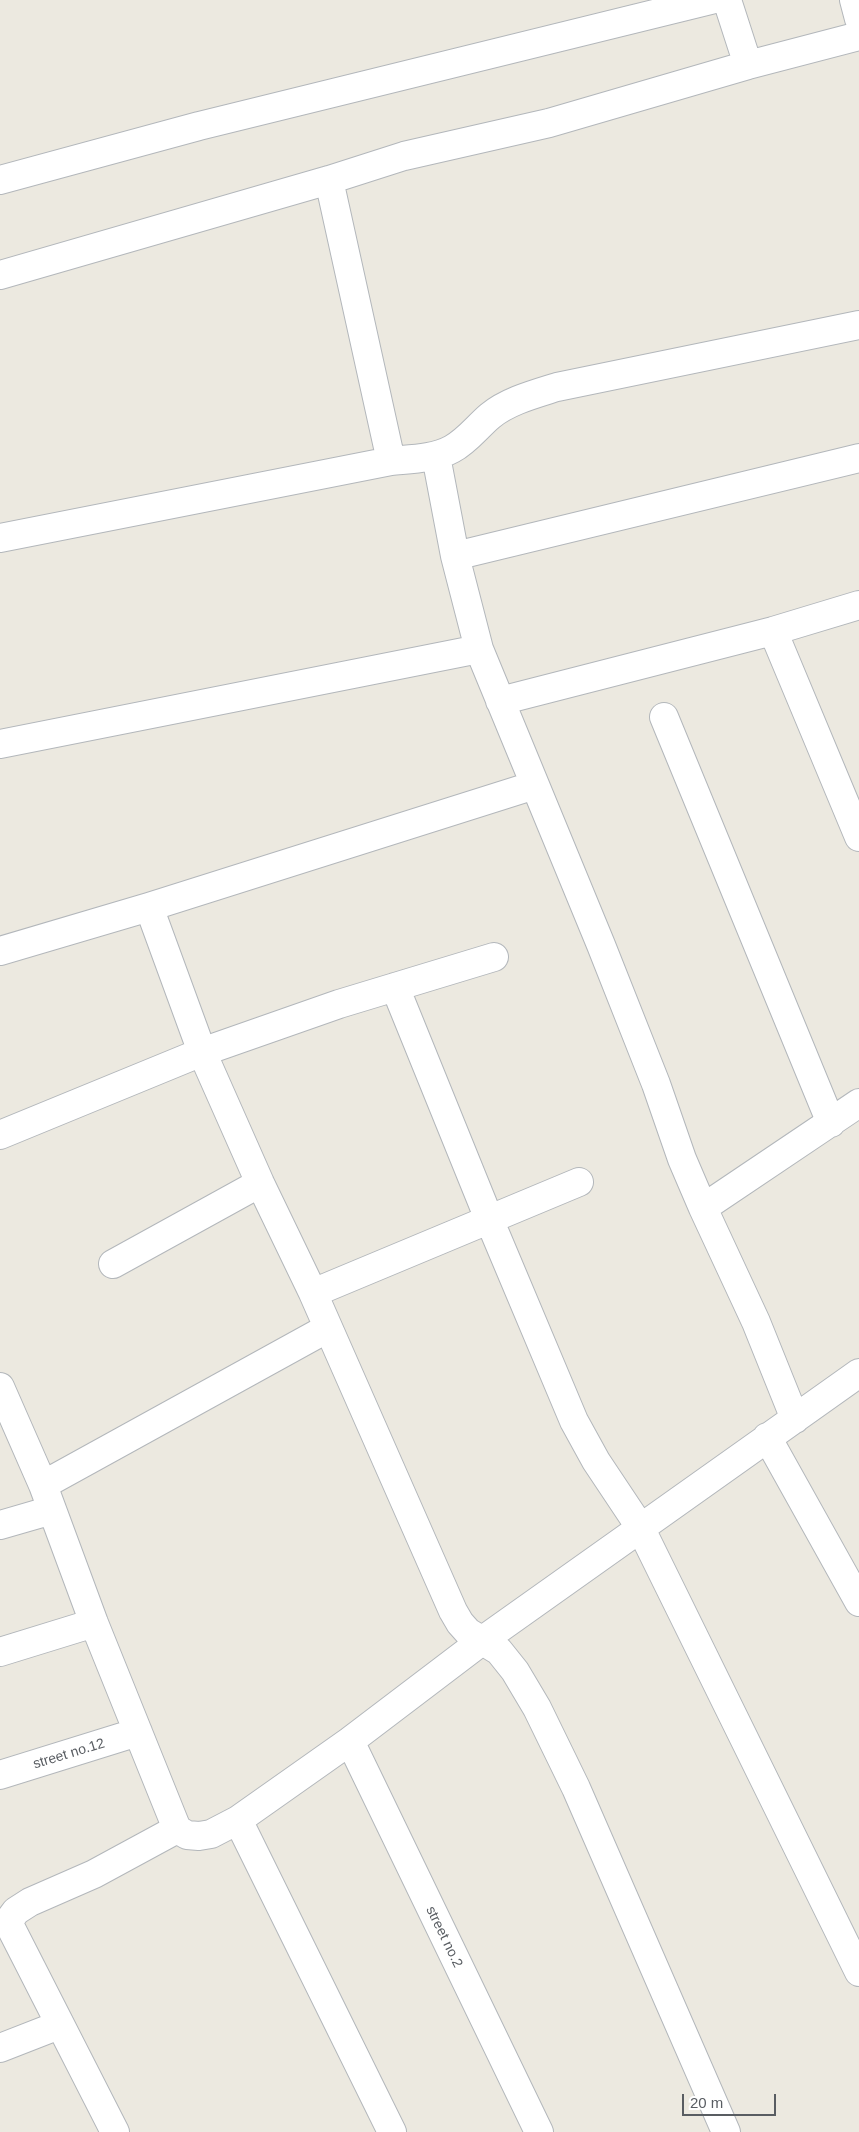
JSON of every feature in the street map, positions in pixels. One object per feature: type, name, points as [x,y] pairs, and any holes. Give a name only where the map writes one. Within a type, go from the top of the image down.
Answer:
[{"type":"street","points":[[0,180],[199,126],[711,0]]},
{"type":"street","points":[[727,0],[748,66]]},
{"type":"street","points":[[854,0],[859,18]]},
{"type":"street","points":[[0,275],[329,180],[404,156],[549,123],[859,36]]},
{"type":"street","points":[[329,180],[391,461]]},
{"type":"street","points":[[0,538],[391,461],[436,456],[452,450],[467,439],[491,416],[506,406],[557,386],[859,325]]},
{"type":"street","points":[[436,456],[455,556],[479,649],[601,945],[656,1084],[682,1159],[756,1322],[795,1419]]},
{"type":"street","points":[[455,556],[859,458]]},
{"type":"street","points":[[500,701],[773,631],[859,605]]},
{"type":"street","points":[[773,631],[859,837]]},
{"type":"street","points":[[0,744],[479,649]]},
{"type":"street","points":[[664,717],[831,1123]]},
{"type":"street","points":[[0,951],[149,907],[535,784]]},
{"type":"street","points":[[149,907],[202,1052],[260,1184],[313,1293],[453,1611],[468,1632],[499,1651],[515,1671],[537,1708],[572,1779],[726,2132]]},
{"type":"street","points":[[0,1135],[202,1052],[395,987],[494,957]]},
{"type":"street","points":[[395,987],[489,1219],[574,1421],[596,1460],[640,1527],[859,1972]]},
{"type":"street","points":[[703,1208],[859,1103]]},
{"type":"street","points":[[313,1293],[579,1182]]},
{"type":"street","points":[[113,1264],[260,1184]]},
{"type":"street","points":[[43,1485],[328,1328]]},
{"type":"street","points":[[0,1387],[43,1485],[94,1622],[177,1830],[188,1836],[198,1836],[211,1834],[238,1820],[350,1741],[483,1640],[859,1373]]},
{"type":"street","points":[[767,1437],[859,1602]]},
{"type":"street","points":[[0,1525],[52,1510]]},
{"type":"street","points":[[0,1652],[94,1622]]},
{"type":"street","name":"street no.12","points":[[0,1775],[138,1732]]},
{"type":"street","name":"street no.2","points":[[350,1741],[539,2132]]},
{"type":"street","points":[[238,1820],[392,2132]]},
{"type":"street","points":[[114,2132],[5,1926],[16,1911],[30,1902],[94,1874],[177,1830]]},
{"type":"street","points":[[0,2048],[58,2025]]}]
